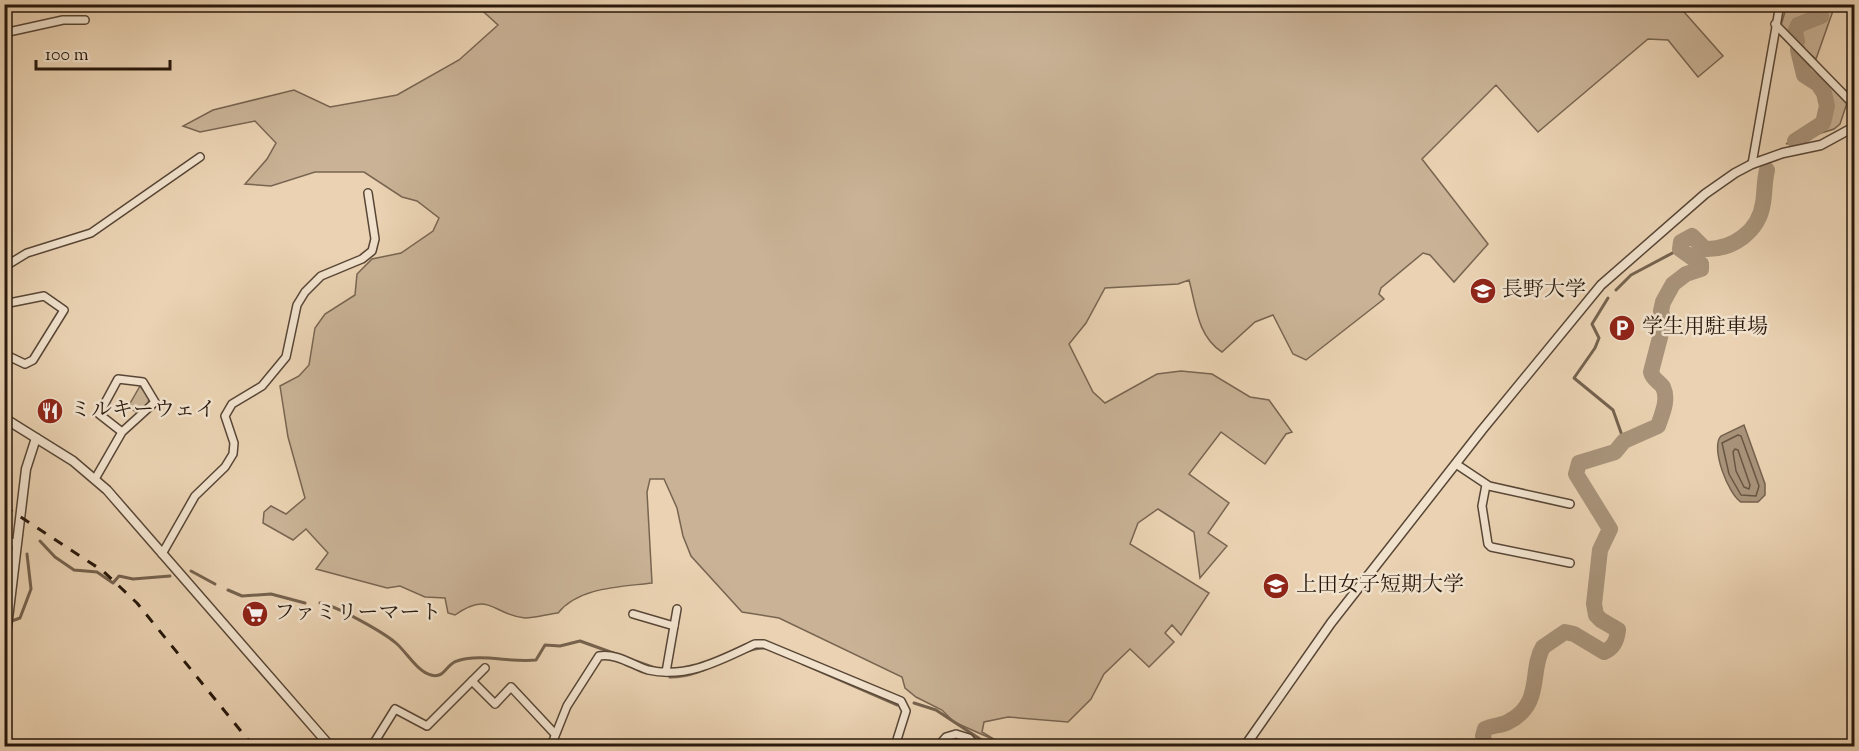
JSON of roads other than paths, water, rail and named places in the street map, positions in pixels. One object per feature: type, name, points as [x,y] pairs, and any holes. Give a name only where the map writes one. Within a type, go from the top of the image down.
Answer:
[{"type":"street","points":[[1752,164],[1780,4]]},
{"type":"street","points":[[4,33],[63,20],[84,20]]},
{"type":"street","points":[[1775,24],[1854,105]]},
{"type":"street","points":[[1245,747],[1331,623],[1601,285],[1705,194],[1752,164],[1821,145],[1854,127]]},
{"type":"street","points":[[4,267],[27,253],[91,233],[200,157]]},
{"type":"street","points":[[162,554],[195,496],[225,467],[233,454],[234,443],[225,416],[232,404],[262,386],[286,357],[297,305],[305,292],[321,276],[362,259],[372,251],[375,239],[368,193]]},
{"type":"street","points":[[4,304],[45,296],[64,310],[33,360],[25,364],[4,354]]},
{"type":"street","points":[[94,478],[122,432],[154,402],[143,382],[118,379],[99,414],[122,432]]},
{"type":"street","points":[[4,418],[94,478],[330,747]]},
{"type":"street","points":[[4,652],[26,469],[36,438]]},
{"type":"street","points":[[1456,464],[1486,485],[1570,504]]},
{"type":"street","points":[[1486,485],[1482,506],[1488,544],[1491,548],[1570,563]]},
{"type":"street","points":[[4,541],[16,543]]},
{"type":"street","points":[[666,672],[677,609]]},
{"type":"street","points":[[633,614],[674,626]]},
{"type":"street","points":[[551,747],[567,706],[600,656],[612,655],[638,666],[666,672],[700,668],[755,644],[775,647],[901,701],[906,711],[895,747]]},
{"type":"street","points":[[372,747],[395,709],[427,726],[485,668]]},
{"type":"street","points":[[472,681],[495,704],[511,687],[555,734]]},
{"type":"street","points":[[939,747],[946,737],[956,734],[969,738],[976,747]]},
{"type":"water","points":[[1744,425],[1765,484],[1765,495],[1758,502],[1741,502],[1736,497],[1726,481],[1719,460],[1718,442],[1721,436]]},
{"type":"waterway","points":[[1797,41],[1795,33],[1798,25],[1821,16],[1820,8],[1812,4]]},
{"type":"waterway","points":[[1795,141],[1823,123],[1827,106],[1824,93],[1818,84],[1804,75],[1798,50]]},
{"type":"waterway","points":[[1485,746],[1483,736],[1485,729],[1508,722],[1527,706],[1543,647],[1565,632],[1574,634],[1604,652],[1610,648],[1617,637],[1618,630],[1596,615],[1594,604],[1600,550],[1610,529],[1576,474],[1579,463],[1615,452],[1624,441],[1658,426],[1664,407],[1665,392],[1651,372],[1664,322],[1661,311],[1663,302],[1673,284],[1686,274],[1701,269],[1701,264],[1680,249],[1681,242],[1692,236],[1705,249],[1725,246],[1743,237],[1756,223],[1760,213],[1767,170]]},
{"type":"waterway","points":[[1616,290],[1631,275],[1680,249]]},
{"type":"waterway","points":[[1608,298],[1592,324],[1599,338],[1595,348],[1574,378],[1613,410],[1624,441]]},
{"type":"waterway","points":[[40,541],[55,557],[74,570],[97,572],[113,583],[119,576],[133,579],[170,576]]},
{"type":"waterway","points":[[9,622],[20,618],[31,589],[27,554]]},
{"type":"waterway","points":[[191,571],[215,584]]},
{"type":"waterway","points":[[228,590],[242,596],[271,594],[305,603]]},
{"type":"waterway","points":[[320,603],[348,614],[382,633],[397,644],[421,670],[436,676],[457,661],[476,658],[536,660],[545,645],[560,646],[580,641],[655,668]]},
{"type":"waterway","points":[[670,677],[684,676],[709,668],[744,652],[766,648]]},
{"type":"waterway","points":[[803,664],[897,705]]},
{"type":"waterway","points":[[914,703],[936,710],[983,741],[999,744]]},
{"type":"railway","points":[[4,506],[103,571],[137,603],[253,746]]},
{"type":"place","name":"長野大学","points":[[1483,291]]},
{"type":"place","name":"学生用駐車場","points":[[1622,328]]},
{"type":"place","name":"ミルキーウェイ","points":[[50,411]]},
{"type":"place","name":"上田女子短期大学","points":[[1276,586]]},
{"type":"place","name":"ファミリーマート","points":[[255,614]]}]
